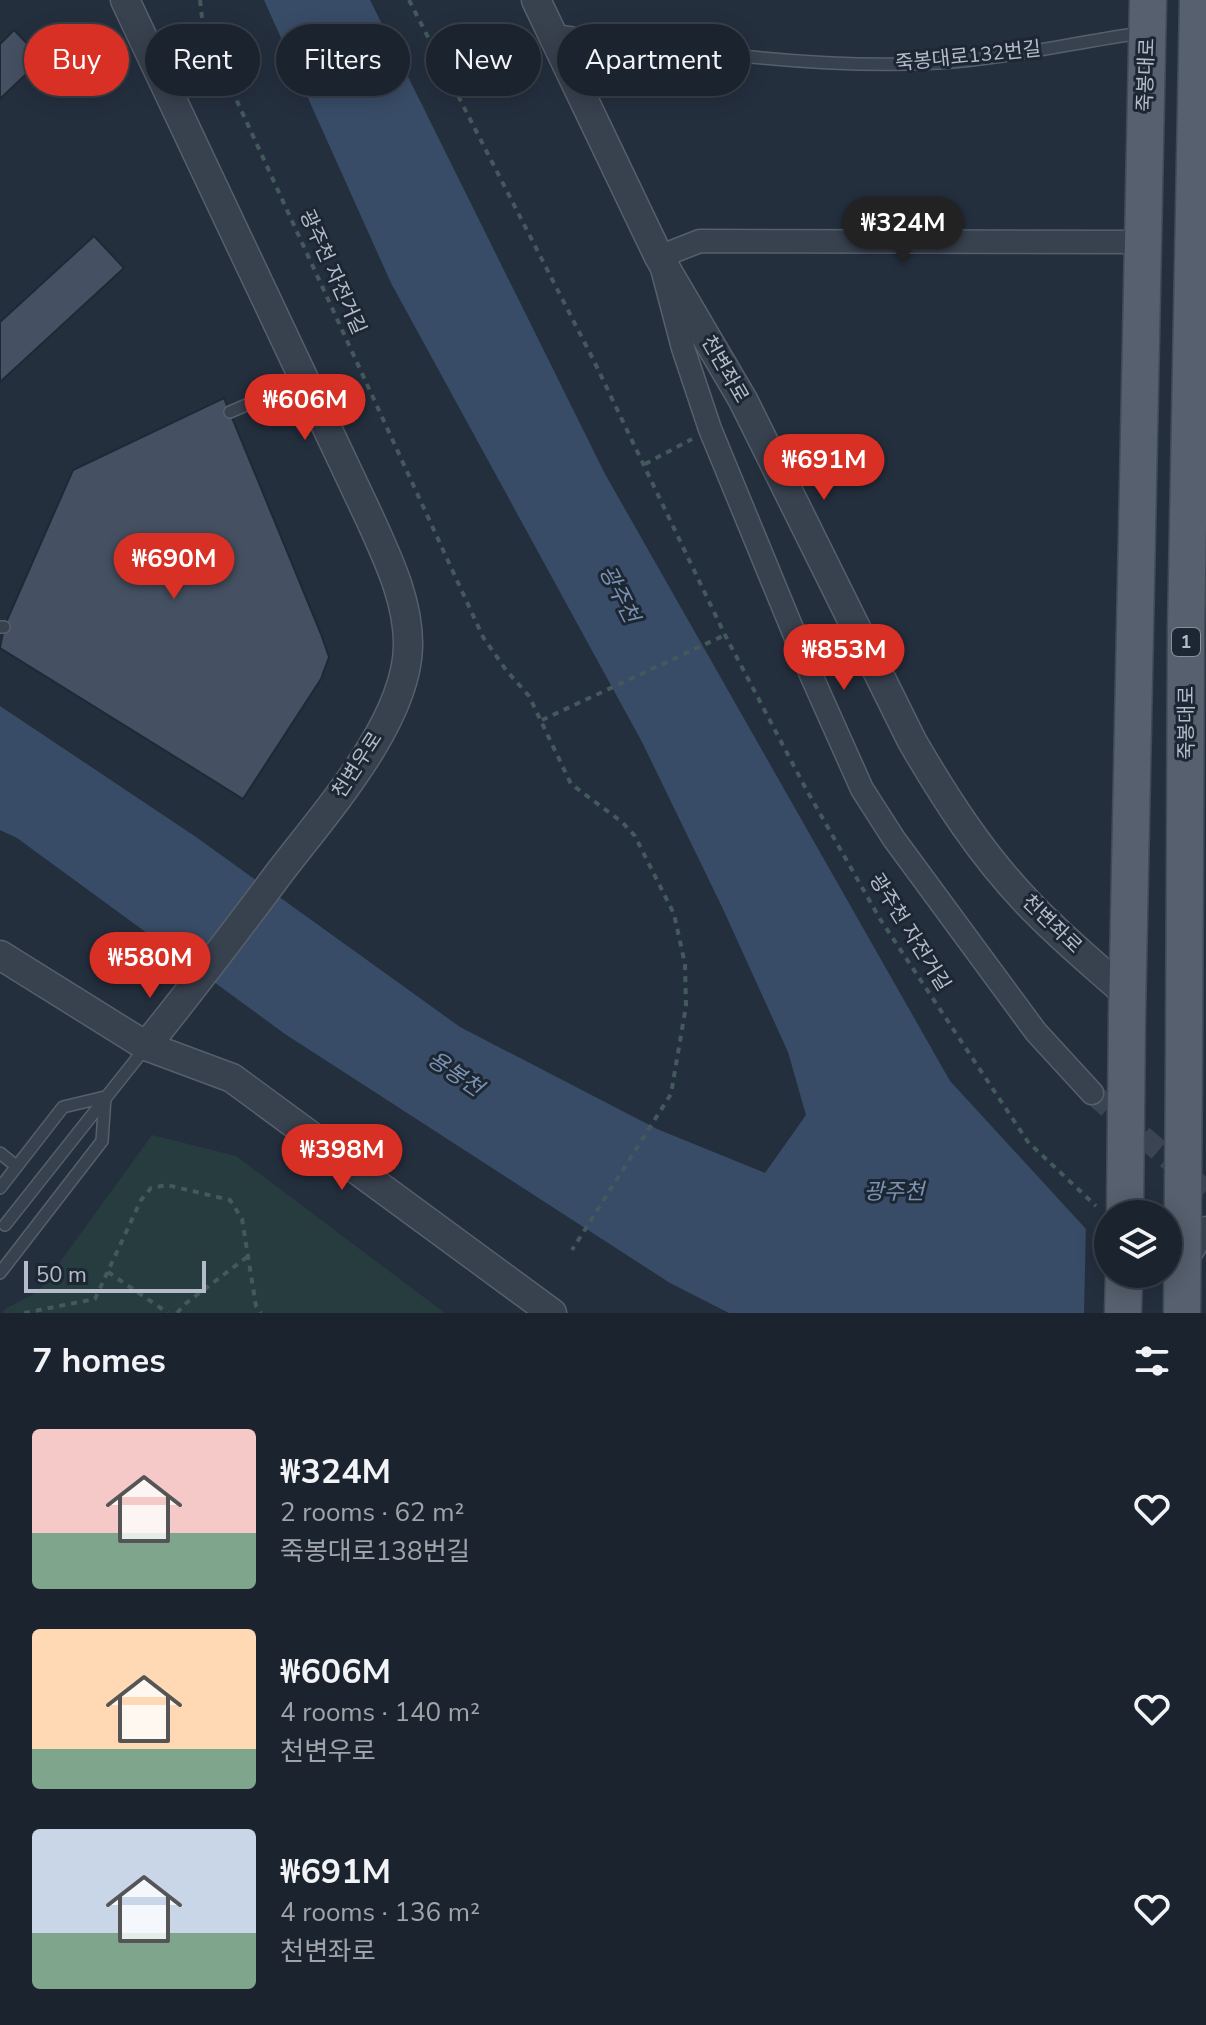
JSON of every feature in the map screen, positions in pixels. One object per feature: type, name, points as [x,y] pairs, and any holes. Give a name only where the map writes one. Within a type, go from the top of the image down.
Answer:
[{"type":"main road","name":"죽봉대로","points":[[1112,1200],[1127,1004],[1147,16]]},
{"type":"main road","name":"죽봉대로","points":[[1195,1072],[1201,18]]},
{"type":"main road","name":"1","points":[[1182,1313],[1195,1072]]},
{"type":"main road","points":[[1123,1313],[1124,1288]]},
{"type":"street","name":"천변우로","points":[[125,0],[394,573],[404,612],[408,647],[402,684],[355,773],[146,1046]]},
{"type":"street","name":"천변좌로","points":[[536,0],[659,257],[743,400],[912,741],[939,788],[1024,899],[1127,1004]]},
{"type":"street","points":[[1092,1093],[1036,1032],[894,839],[862,789],[812,677],[710,429],[683,348],[659,257],[700,241],[1141,242]]},
{"type":"street","points":[[0,955],[146,1046],[232,1078],[552,1313]]},
{"type":"street","points":[[1183,1267],[1206,1228]]},
{"type":"lane","name":"죽봉대로132번길","points":[[550,30],[704,54],[869,65],[971,59],[1147,16]]},
{"type":"lane","points":[[230,412],[305,380]]},
{"type":"lane","points":[[5,1225],[146,1046]]},
{"type":"lane","points":[[0,1188],[63,1107],[105,1097]]},
{"type":"lane","points":[[0,1273],[102,1141],[105,1097]]},
{"type":"lane","points":[[0,1153],[16,1166]]},
{"type":"path","name":"광주천 자전거길","points":[[200,0],[203,27],[483,637],[529,696],[571,784],[622,822],[635,836],[674,914],[685,964],[686,1006],[671,1094],[572,1250]]},
{"type":"path","name":"광주천 자전거길","points":[[409,0],[645,464],[725,635],[806,789],[880,919],[1028,1142],[1099,1200]]},
{"type":"path","points":[[645,464],[710,429]]},
{"type":"path","points":[[542,720],[725,635]]},
{"type":"path","points":[[24,1313],[95,1299],[141,1200],[158,1185],[230,1200],[242,1219],[256,1306],[261,1313]]},
{"type":"path","points":[[177,1313],[248,1257]]},
{"type":"path","points":[[108,1272],[168,1313]]},
{"type":"green space","points":[[152,1135],[236,1156],[445,1313],[2,1313],[39,1291]]},
{"type":"water","name":"광주천","points":[[264,0],[370,0],[382,24],[276,24],[276,27]]},
{"type":"water","name":"광주천","points":[[410,81],[605,474],[950,1081],[1094,1238],[1094,1288],[1137,1288],[1188,1313],[729,1313],[670,1283],[285,1034],[17,838],[0,830],[0,706],[196,837],[460,1027],[657,1129],[765,1173],[806,1115],[788,1052],[642,742],[391,283],[307,96],[410,96]]},
{"type":"pier","points":[[1086,1223],[1094,1232],[1094,1288],[1160,1288],[1192,1313],[1084,1313]]},
{"type":"building","points":[[14,30],[24,40],[24,76],[0,99],[0,44]]},
{"type":"building","points":[[94,236],[124,268],[0,382],[0,322]]},
{"type":"building","points":[[224,398],[329,657],[321,679],[243,799],[0,648],[4,627],[73,470]]},
{"type":"tunnel","points":[[1092,1093],[1206,1191]]},
{"type":"water label","name":"용봉천","points":[[455,1074]]}]
